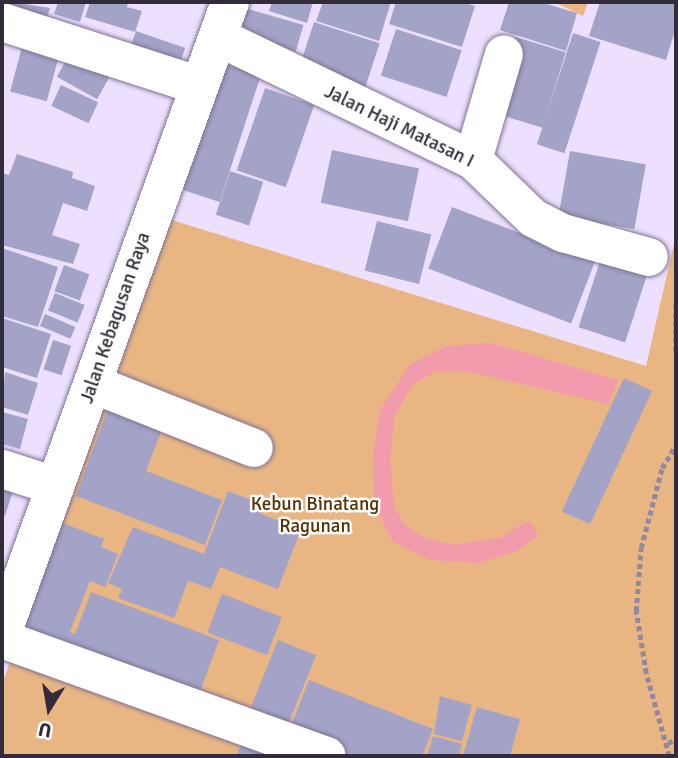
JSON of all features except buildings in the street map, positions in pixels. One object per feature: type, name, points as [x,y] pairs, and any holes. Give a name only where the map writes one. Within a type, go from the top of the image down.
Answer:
[{"type":"street","name":"Jalan Kebagusan Raya","points":[[2,634],[197,85],[224,19]]},
{"type":"street","name":"Jalan Haji Matasan I","points":[[224,19],[473,160],[533,218],[581,240],[649,257]]},
{"type":"street","points":[[2,22],[197,85]]},
{"type":"street","points":[[473,160],[504,54]]},
{"type":"street","points":[[93,384],[254,448]]},
{"type":"street","points":[[2,469],[55,486]]},
{"type":"street","points":[[2,639],[327,756]]},
{"type":"path","points":[[676,304],[676,351]]},
{"type":"path","points":[[669,756],[668,743],[646,673],[636,611],[641,548],[662,468],[676,445]]},
{"type":"path","points":[[668,743],[676,739]]},
{"type":"green space","points":[[554,2],[588,2],[583,16]]},
{"type":"green space","name":"Kebun Binatang Ragunan","points":[[162,217],[646,366],[676,235],[676,756],[2,756],[2,685]]},
{"type":"shaded area","points":[[491,343],[618,380],[608,404],[466,371],[435,372],[413,384],[395,415],[390,459],[394,507],[405,525],[427,539],[454,545],[503,537],[523,523],[531,522],[538,536],[515,552],[478,563],[430,560],[392,541],[374,505],[373,455],[380,410],[410,364],[447,346]]}]
